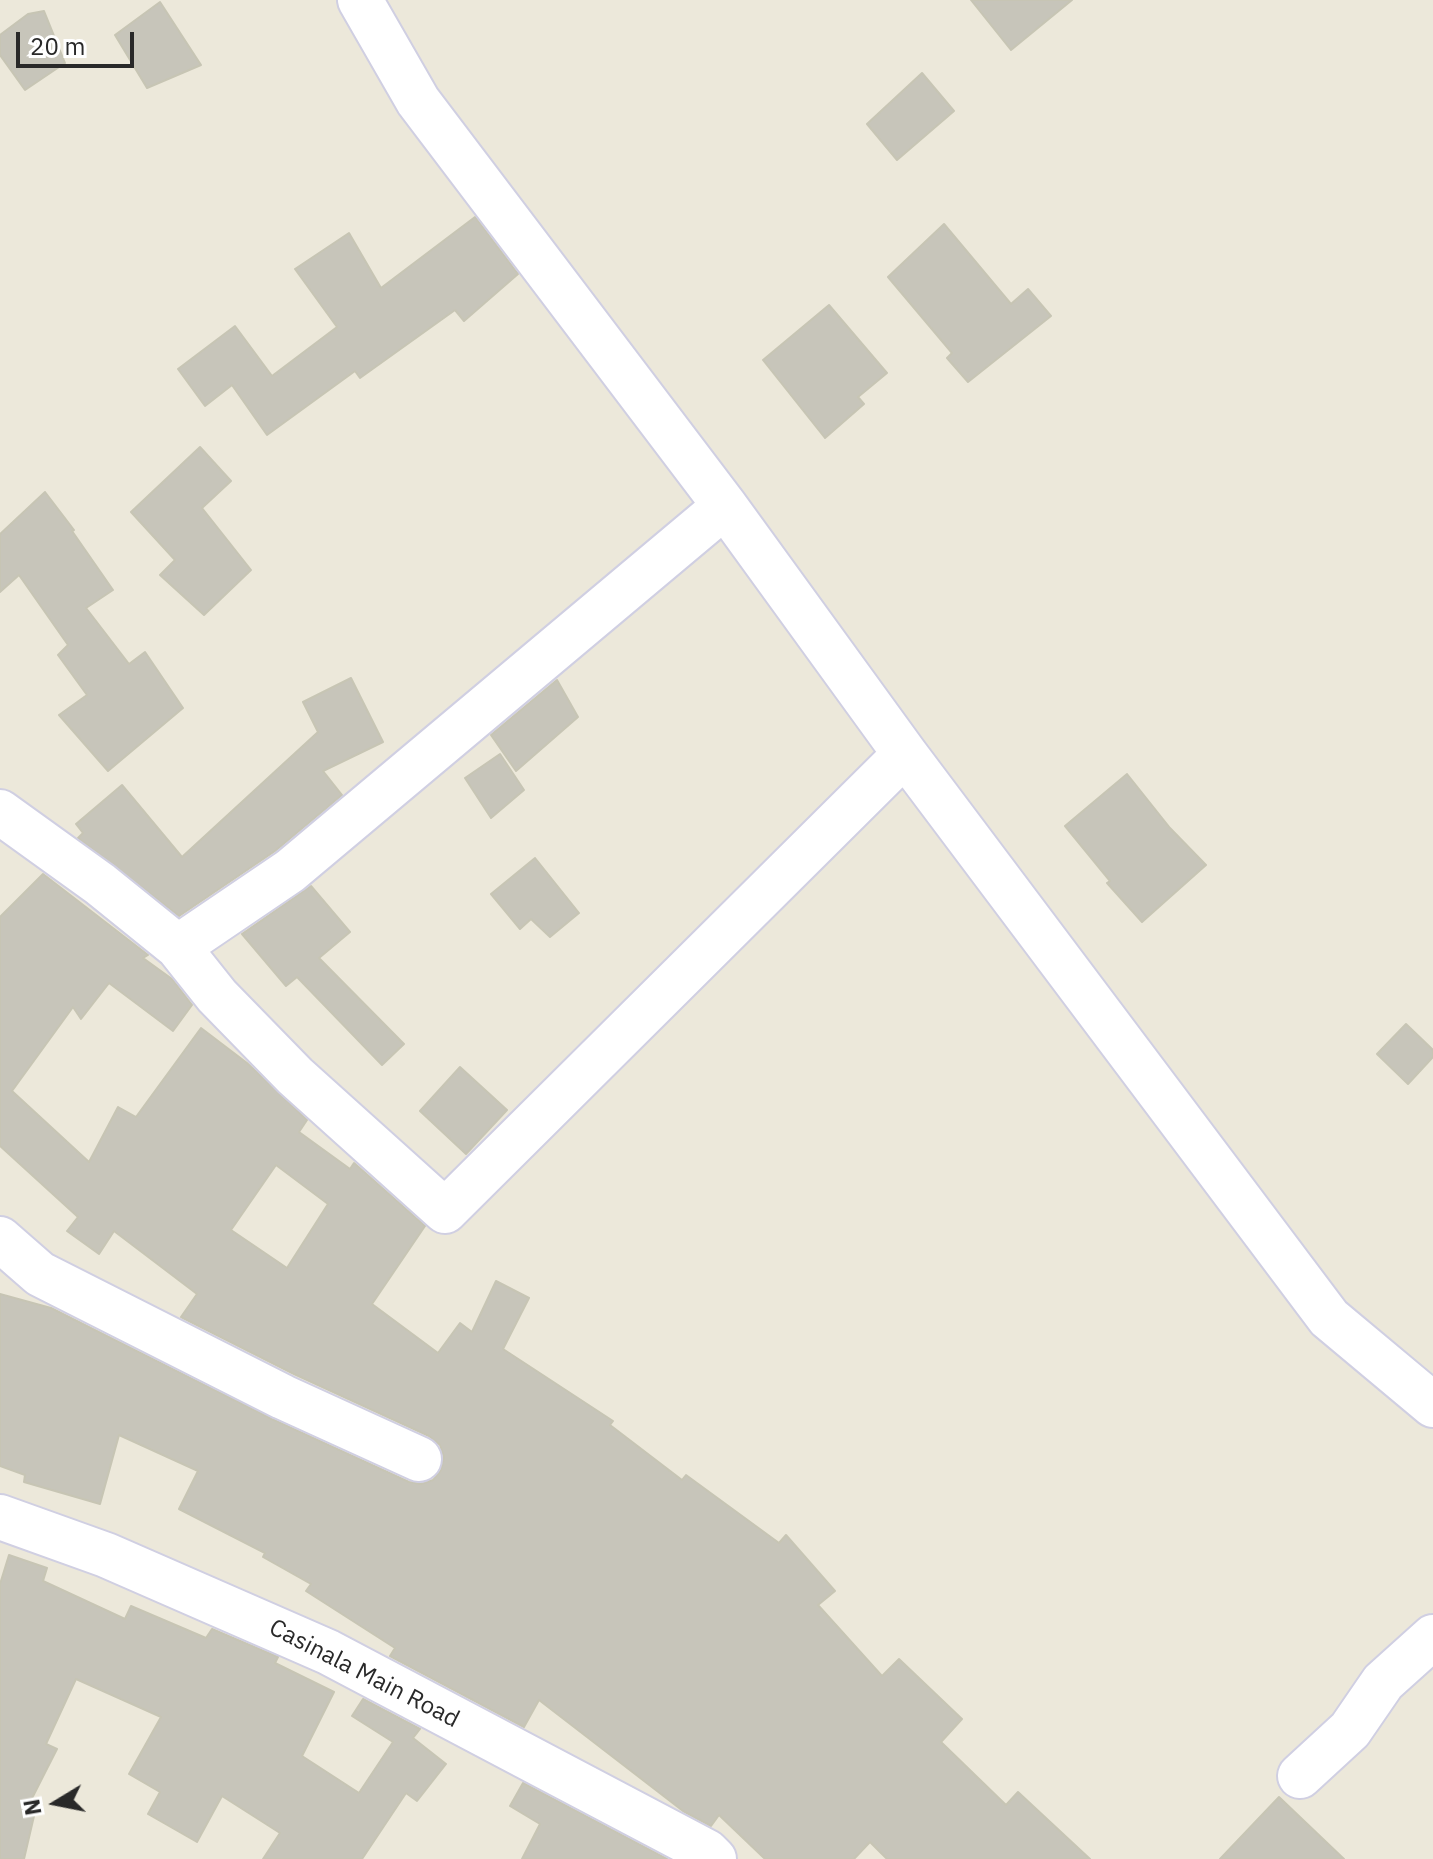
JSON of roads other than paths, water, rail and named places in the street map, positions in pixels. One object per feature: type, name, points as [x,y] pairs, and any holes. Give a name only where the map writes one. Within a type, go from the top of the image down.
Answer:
[{"type":"street","points":[[360,0],[418,101],[725,506],[905,754],[1329,1318],[1433,1405]]},
{"type":"street","points":[[178,947],[290,871],[725,506]]},
{"type":"street","points":[[0,812],[100,884],[178,947],[217,996],[295,1076],[445,1211],[905,754]]},
{"type":"street","points":[[0,1239],[40,1274],[283,1397],[419,1459]]},
{"type":"street","name":"Casinala Main Road","points":[[0,1517],[106,1555],[328,1652],[707,1852],[714,1859]]},
{"type":"street","points":[[1300,1776],[1350,1730],[1383,1682],[1433,1637]]}]
